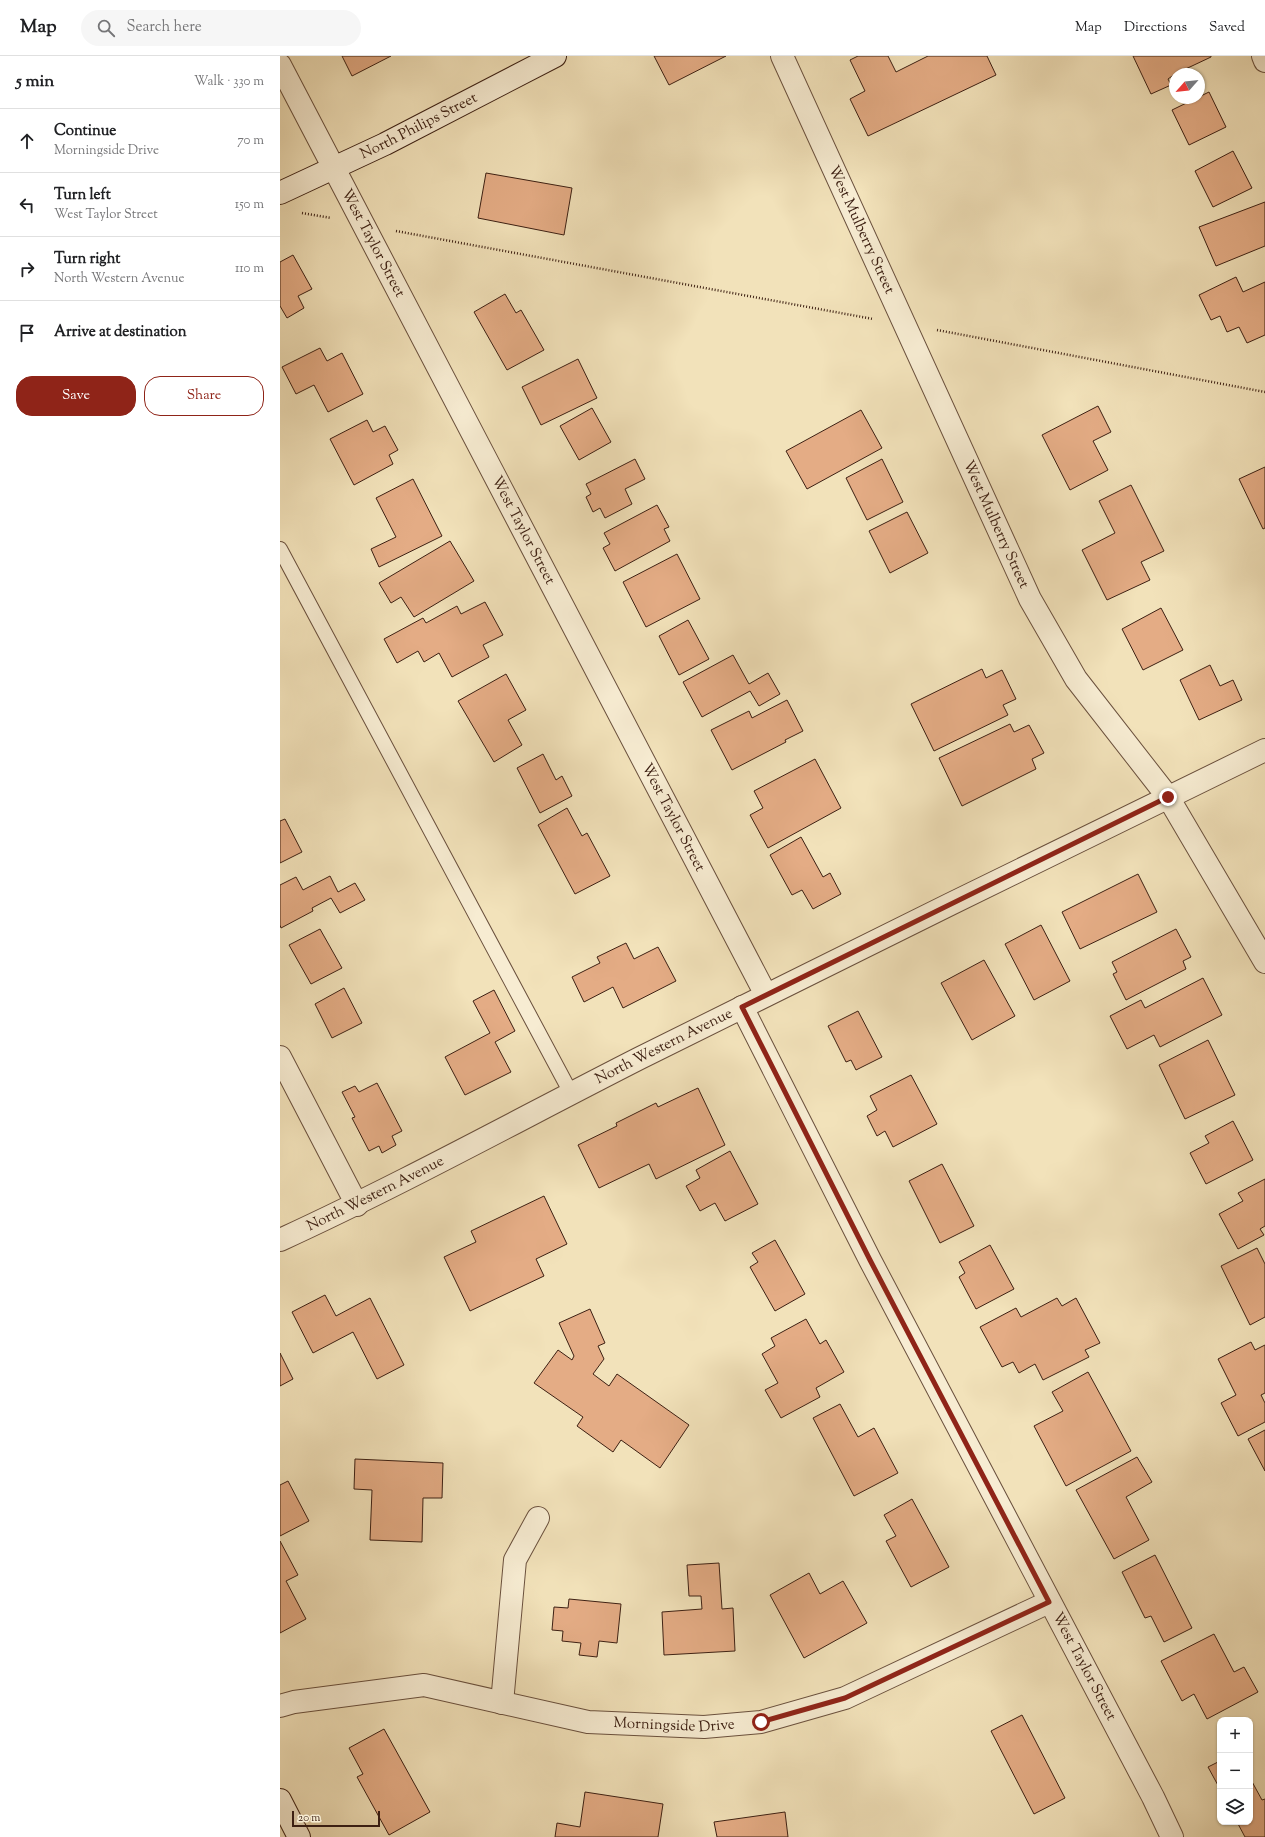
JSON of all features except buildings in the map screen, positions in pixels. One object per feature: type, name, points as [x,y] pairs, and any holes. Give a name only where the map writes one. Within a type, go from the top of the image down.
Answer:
[{"type":"street","name":"North Philips Street","points":[[280,193],[385,144],[531,62],[555,56]]},
{"type":"street","name":"West Mulberry Street","points":[[782,56],[1034,606],[1076,679],[1168,797],[1265,962]]},
{"type":"street","points":[[1263,56],[1265,61]]},
{"type":"street","name":"West Taylor Street","points":[[280,65],[766,994]]},
{"type":"street","name":"North Western Avenue","points":[[280,1240],[357,1205],[766,994],[1265,750]]},
{"type":"street","name":"West Taylor Street","points":[[742,1007],[870,1260],[1153,1797],[1172,1837]]},
{"type":"street","points":[[280,1057],[357,1205]]},
{"type":"street","points":[[502,1703],[515,1560],[538,1518]]},
{"type":"street","name":"Morningside Drive","points":[[280,1706],[294,1702],[424,1685],[588,1722],[704,1727],[761,1722],[845,1698],[1049,1602]]},
{"type":"street","points":[[280,1800],[299,1837]]},
{"type":"lane","points":[[280,549],[572,1095]]},
{"type":"path","points":[[298,212],[1265,392]]},
{"type":"route","points":[[761,1722],[845,1698],[1049,1602],[870,1260],[742,1007],[1168,797]]}]
